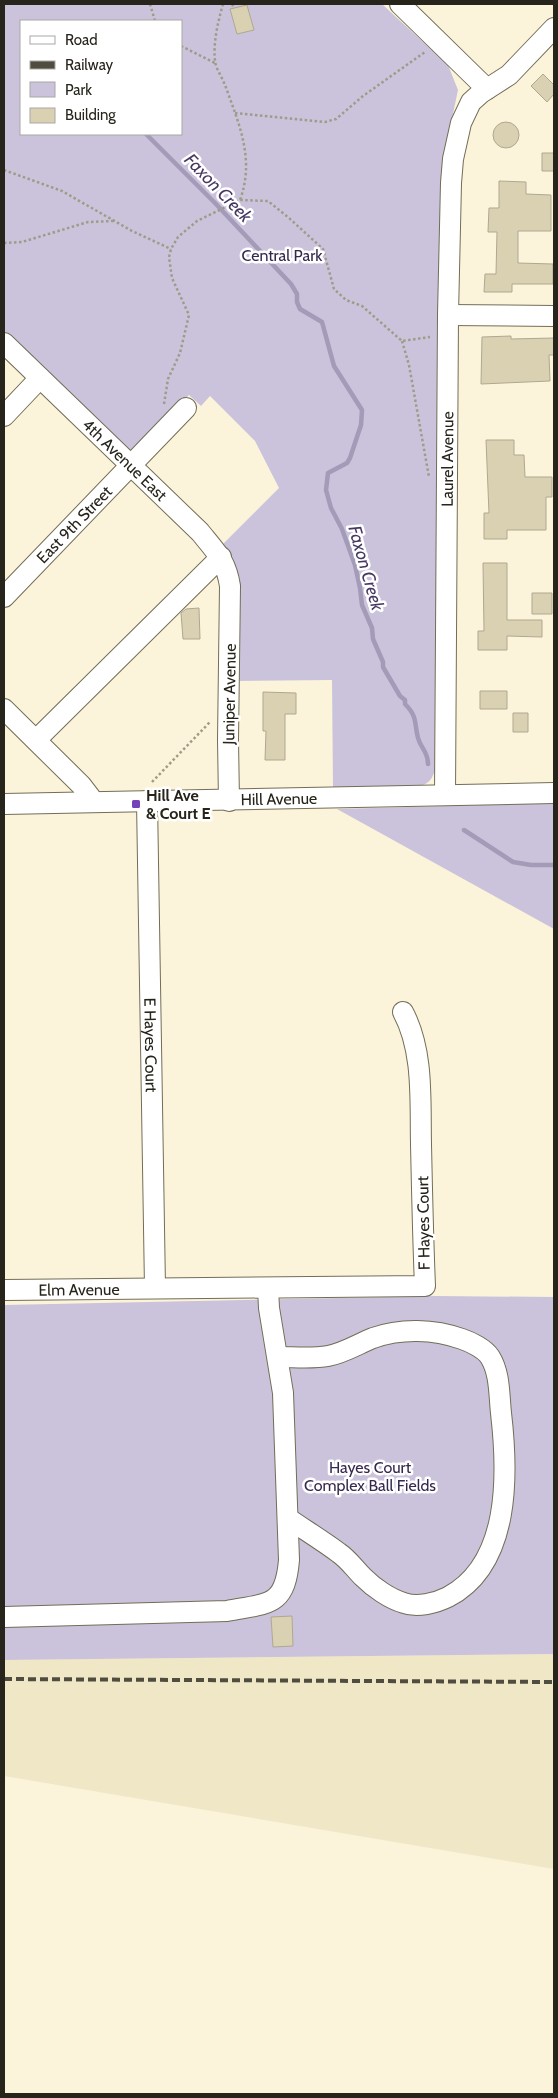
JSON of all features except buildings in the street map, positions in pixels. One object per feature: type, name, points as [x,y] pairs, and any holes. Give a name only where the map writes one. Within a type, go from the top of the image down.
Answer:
[{"type":"street","points":[[400,4],[439,40],[487,89],[509,75],[554,28]]},
{"type":"street","name":"Laurel Avenue","points":[[445,795],[450,183],[454,148],[461,123],[472,102],[487,89]]},
{"type":"street","points":[[448,322],[554,316]]},
{"type":"street","name":"4th Avenue East","points":[[4,343],[200,532],[221,557],[228,570],[230,586]]},
{"type":"street","points":[[4,416],[40,378]]},
{"type":"street","name":"East 9th Street","points":[[4,597],[186,408]]},
{"type":"street","points":[[36,740],[221,557]]},
{"type":"street","name":"Juniper Avenue","points":[[229,801],[230,586]]},
{"type":"street","points":[[4,709],[89,793],[94,802]]},
{"type":"street","name":"Hill Avenue","points":[[4,804],[94,802],[149,791],[229,801],[554,793]]},
{"type":"street","name":"E Hayes Court","points":[[149,791],[155,1288]]},
{"type":"street","name":"F Hayes Court","points":[[155,1288],[425,1286],[420,1088],[414,1037],[403,1012]]},
{"type":"street","name":"Elm Avenue","points":[[4,1290],[155,1288]]},
{"type":"street","points":[[4,1618],[227,1610],[261,1604],[277,1597],[283,1591],[287,1581],[289,1519],[283,1393],[269,1308],[268,1288]]},
{"type":"street","points":[[278,1357],[327,1356],[343,1352],[391,1332],[436,1332],[463,1339],[480,1348],[489,1356],[496,1372],[504,1439],[502,1512],[497,1532],[473,1578],[458,1592],[440,1602],[405,1604],[386,1594],[364,1579],[341,1554],[289,1519]]},
{"type":"path","points":[[150,4],[155,20]]},
{"type":"path","points":[[222,4],[215,46],[215,63],[244,139],[246,184],[240,200]]},
{"type":"path","points":[[232,4],[234,8]]},
{"type":"path","points":[[235,113],[325,122],[336,119],[363,96],[439,40]]},
{"type":"path","points":[[182,46],[215,63]]},
{"type":"path","points":[[4,170],[62,191],[132,232],[172,248]]},
{"type":"path","points":[[166,428],[164,404],[168,379],[180,354],[189,314],[172,278],[169,257],[172,248],[178,238],[196,221],[240,200],[268,201],[323,249],[334,289],[346,300],[362,306],[402,341],[409,365],[426,470],[431,485],[447,488]]},
{"type":"path","points":[[4,244],[22,242],[88,222],[115,221]]},
{"type":"path","points":[[402,341],[434,336],[448,322]]},
{"type":"path","points":[[149,791],[228,703]]},
{"type":"shaded area","points":[[554,1654],[554,1869],[4,1776],[4,1660]]},
{"type":"green space","name":"Central Park","points":[[4,4],[382,4],[448,65],[458,90],[446,147],[440,236],[436,768],[428,782],[423,785],[333,789],[332,680],[234,681],[221,546],[279,488],[255,441],[210,396],[201,406],[189,395],[140,445],[127,453],[4,334]]},
{"type":"green space","points":[[554,803],[554,929],[337,809]]},
{"type":"green space","name":"Hayes Court Complex Ball Fields","points":[[435,1296],[554,1297],[554,1654],[4,1660],[4,1305]]},
{"type":"waterway","name":"Faxon Creek","points":[[147,135],[215,203],[291,284],[297,294],[297,302],[300,309],[322,322],[334,366],[362,410],[361,425],[350,458],[347,463],[328,473],[326,490],[331,508],[342,529],[355,565],[362,605],[372,628],[373,639],[383,662],[383,667],[414,717],[418,738],[427,756],[428,764]]},
{"type":"waterway","name":"Faxon Creek","points":[[464,830],[513,862],[531,865],[554,865]]},
{"type":"railway","points":[[4,1679],[554,1682]]},
{"type":"place","name":"Hill Ave & Court E","points":[[136,804]]}]
